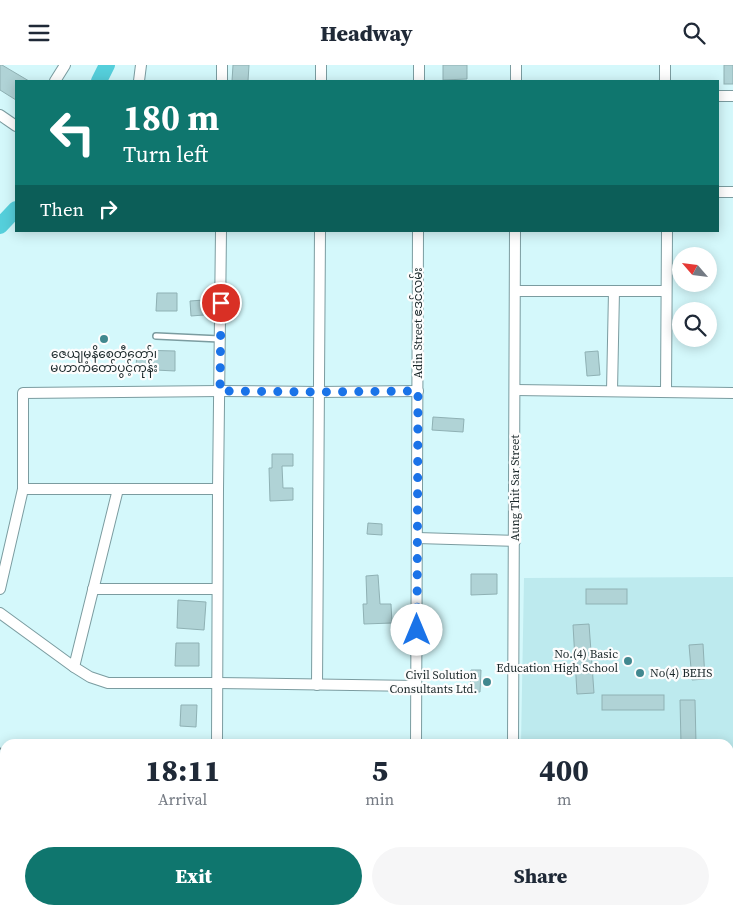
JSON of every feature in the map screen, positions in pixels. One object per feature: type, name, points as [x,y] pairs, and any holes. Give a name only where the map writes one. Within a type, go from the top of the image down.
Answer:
[{"type":"street","points":[[56,80],[65,65]]},
{"type":"street","points":[[139,80],[141,65]]},
{"type":"street","points":[[222,65],[222,80]]},
{"type":"street","points":[[321,65],[321,80]]},
{"type":"street","points":[[419,65],[419,80]]},
{"type":"street","points":[[516,65],[516,80]]},
{"type":"street","points":[[665,65],[665,80]]},
{"type":"street","points":[[719,96],[733,96]]},
{"type":"street","points":[[0,115],[15,125]]},
{"type":"street","points":[[719,191],[733,192]]},
{"type":"street","points":[[217,739],[221,232]]},
{"type":"street","points":[[317,685],[320,232]]},
{"type":"street","name":"Adin Street ဧဒင်လမ်း","points":[[416,739],[418,232]]},
{"type":"street","name":"Aung Thit Sar Street","points":[[513,739],[515,232]]},
{"type":"street","points":[[666,392],[667,232]]},
{"type":"street","points":[[515,291],[666,291]]},
{"type":"street","points":[[612,391],[614,291]]},
{"type":"street","points":[[515,390],[733,393]]},
{"type":"street","points":[[0,589],[23,489],[22,393],[418,391]]},
{"type":"street","points":[[23,489],[218,489]]},
{"type":"street","points":[[74,667],[118,489]]},
{"type":"street","points":[[417,538],[514,541]]},
{"type":"street","points":[[93,589],[217,589]]},
{"type":"street","points":[[0,613],[74,667],[90,677],[108,683],[417,686]]},
{"type":"lane","points":[[156,336],[220,339]]},
{"type":"shaded area","name":"No.(4) Basic Education High School","points":[[733,577],[733,739],[521,739],[524,578]]},
{"type":"building","points":[[0,65],[27,80],[15,80],[15,99],[0,90]]},
{"type":"building","points":[[233,65],[249,65],[248,80],[232,80]]},
{"type":"building","points":[[443,65],[467,65],[467,79],[443,80]]},
{"type":"building","points":[[724,65],[733,65],[733,84],[724,84]]},
{"type":"building","points":[[157,293],[177,293],[177,311],[156,311]]},
{"type":"building","points":[[204,300],[204,315],[191,316],[190,301]]},
{"type":"building","points":[[137,350],[175,351],[175,371],[136,369]]},
{"type":"building","points":[[598,351],[600,375],[587,376],[585,352]]},
{"type":"building","points":[[433,417],[464,419],[463,432],[432,430]]},
{"type":"building","points":[[272,454],[293,454],[293,466],[282,466],[283,488],[293,488],[293,500],[270,501],[269,468],[272,468]]},
{"type":"building","points":[[368,523],[382,524],[382,535],[367,534]]},
{"type":"building","points":[[471,574],[497,574],[497,594],[471,595]]},
{"type":"building","points":[[378,575],[380,604],[391,604],[392,623],[364,624],[363,604],[367,604],[366,576]]},
{"type":"building","points":[[586,589],[627,589],[627,604],[586,604]]},
{"type":"building","points":[[178,600],[206,602],[204,630],[177,628]]},
{"type":"building","points":[[589,624],[594,693],[577,694],[573,625]]},
{"type":"building","points":[[176,643],[199,643],[199,666],[175,666]]},
{"type":"building","points":[[703,644],[705,679],[692,680],[689,645]]},
{"type":"building","points":[[471,670],[481,670],[480,692],[470,692]]},
{"type":"building","points":[[602,695],[664,695],[664,710],[602,710]]},
{"type":"building","points":[[680,700],[695,700],[696,739],[681,739]]},
{"type":"building","points":[[181,705],[197,705],[196,727],[180,726]]},
{"type":"waterway","points":[[100,80],[107,65]]},
{"type":"waterway","points":[[0,226],[15,210]]},
{"type":"place","name":"ဇေယျမုနိစေတီတော်၊ မဟာကံတော်ပွင့်ကုန်း","points":[[104,339]]},
{"type":"place","name":"No.(4) Basic Education High School","points":[[628,661]]},
{"type":"place","name":"No(4) BEHS","points":[[640,673]]},
{"type":"place","name":"Civil Solution Consultants Ltd.","points":[[487,682]]},
{"type":"route","points":[[221,303],[220,391],[418,391],[417,630]]}]
